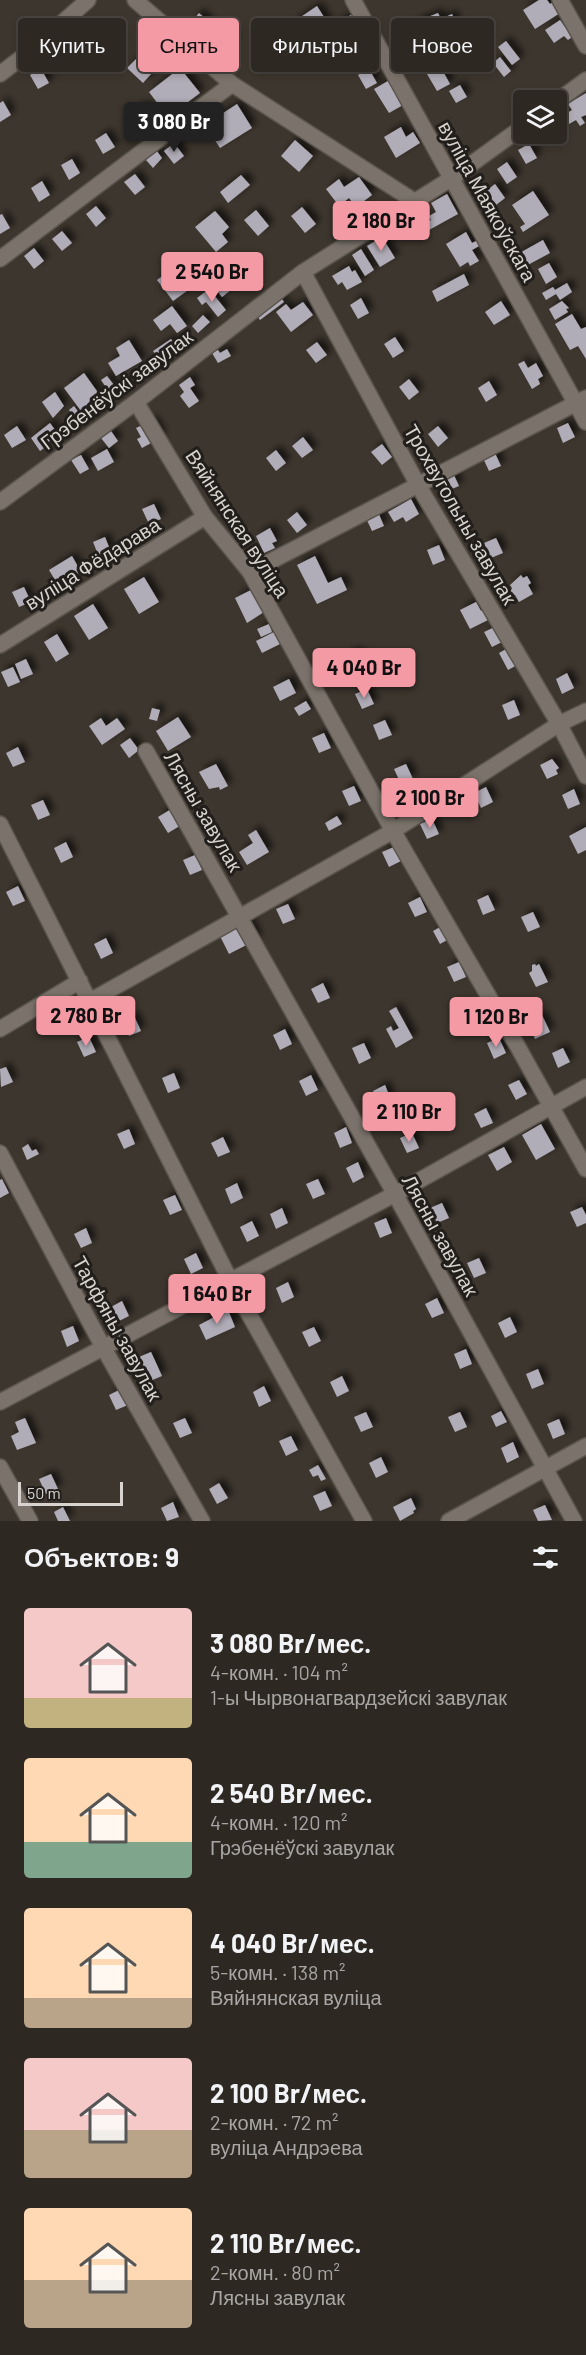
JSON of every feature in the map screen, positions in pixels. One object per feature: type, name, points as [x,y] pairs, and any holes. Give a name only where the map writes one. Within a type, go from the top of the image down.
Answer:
[{"type":"street","points":[[0,74],[29,52],[88,0]]},
{"type":"street","points":[[135,0],[232,84],[414,201]]},
{"type":"street","name":"вуліца Маякоўскага","points":[[353,0],[580,400],[586,422]]},
{"type":"street","points":[[560,0],[586,46]]},
{"type":"street","points":[[567,94],[586,80]]},
{"type":"street","points":[[0,259],[232,84]]},
{"type":"street","name":"Грэбенёўскі завулак","points":[[0,502],[136,402],[303,272],[452,177],[513,134]]},
{"type":"street","name":"Трохвугольны завулак","points":[[303,272],[418,485],[559,724],[586,776]]},
{"type":"street","points":[[250,572],[580,400]]},
{"type":"street","name":"Вяйнянская вуліца","points":[[136,402],[205,517],[250,572],[393,831],[586,1168]]},
{"type":"street","name":"вуліца Фёдарава","points":[[0,645],[205,517]]},
{"type":"street","points":[[90,1001],[393,831],[559,724],[586,711]]},
{"type":"street","name":"Лясны завулак","points":[[146,752],[395,1194],[574,1521]]},
{"type":"street","points":[[0,824],[230,1280],[364,1521]]},
{"type":"street","points":[[0,1029],[80,981]]},
{"type":"street","points":[[0,1402],[395,1194],[586,1087]]},
{"type":"street","name":"Тарфяны завулак","points":[[0,1153],[103,1347],[202,1521]]},
{"type":"street","points":[[449,1521],[586,1446]]},
{"type":"street","points":[[0,1467],[30,1521]]},
{"type":"building","points":[[539,0],[547,0],[550,4],[554,2],[560,13],[535,29],[523,10]]},
{"type":"building","points":[[317,6],[325,18],[299,18]]},
{"type":"building","points":[[199,13],[204,18],[195,18]]},
{"type":"building","points":[[438,13],[440,18],[426,18]]},
{"type":"building","points":[[560,20],[572,37],[568,40],[564,36],[554,43],[545,30]]},
{"type":"building","points":[[506,41],[520,59],[512,65],[498,47]]},
{"type":"building","points":[[138,57],[138,72],[153,72],[143,83],[127,68]]},
{"type":"building","points":[[500,57],[511,71],[504,77],[494,62]]},
{"type":"building","points":[[43,72],[49,83],[38,89],[30,75]]},
{"type":"building","points":[[175,72],[183,72],[200,93],[168,117],[149,92]]},
{"type":"building","points":[[371,72],[377,83],[366,89],[358,75]]},
{"type":"building","points":[[443,72],[450,84],[437,91],[427,74]]},
{"type":"building","points":[[388,81],[403,105],[389,113],[374,89]]},
{"type":"building","points":[[460,85],[467,97],[456,103],[449,91]]},
{"type":"building","points":[[586,93],[586,115],[581,117],[585,123],[580,126],[576,120],[569,124],[567,113],[572,110],[568,104]]},
{"type":"building","points":[[3,101],[11,115],[0,122],[0,103]]},
{"type":"building","points":[[237,104],[252,128],[220,148],[205,125]]},
{"type":"building","points":[[143,105],[153,117],[145,124],[148,128],[138,137],[134,133],[138,130],[128,117]]},
{"type":"building","points":[[401,127],[406,137],[413,132],[420,143],[396,158],[384,137]]},
{"type":"building","points":[[106,133],[115,147],[103,154],[95,140]]},
{"type":"building","points":[[295,140],[313,156],[299,172],[281,156]]},
{"type":"building","points":[[174,143],[184,156],[174,164],[164,151]]},
{"type":"building","points":[[529,144],[537,158],[526,164],[518,150]]},
{"type":"building","points":[[156,150],[162,158],[153,168],[146,160]]},
{"type":"building","points":[[72,159],[80,173],[69,180],[61,165]]},
{"type":"building","points":[[507,162],[517,177],[507,184],[497,169]]},
{"type":"building","points":[[135,174],[145,187],[135,195],[124,182]]},
{"type":"building","points":[[241,175],[250,185],[228,203],[220,192]]},
{"type":"building","points":[[359,177],[372,195],[356,207],[349,198],[339,206],[326,189],[339,179],[344,187]]},
{"type":"building","points":[[42,181],[50,195],[39,202],[31,188]]},
{"type":"building","points":[[495,184],[505,198],[496,205],[486,191]]},
{"type":"building","points":[[533,191],[549,215],[523,232],[520,227],[525,224],[512,205]]},
{"type":"building","points":[[447,194],[458,214],[429,230],[425,224],[431,220],[429,216],[436,212],[431,203]]},
{"type":"building","points":[[96,206],[106,218],[96,227],[86,214]]},
{"type":"building","points":[[302,207],[316,224],[305,233],[291,216]]},
{"type":"building","points":[[256,210],[269,226],[258,236],[244,220]]},
{"type":"building","points":[[215,211],[229,227],[222,234],[228,242],[216,252],[195,227]]},
{"type":"building","points":[[2,214],[10,228],[0,234],[0,215]]},
{"type":"building","points":[[396,219],[403,231],[391,238],[384,227]]},
{"type":"building","points":[[62,231],[72,243],[62,251],[52,239]]},
{"type":"building","points":[[466,232],[472,243],[476,241],[479,246],[472,250],[479,261],[470,266],[468,262],[460,267],[446,244]]},
{"type":"building","points":[[382,237],[395,258],[380,267],[367,246]]},
{"type":"building","points":[[543,240],[550,253],[524,267],[516,255]]},
{"type":"building","points":[[34,248],[44,261],[34,269],[24,256]]},
{"type":"building","points":[[361,249],[374,270],[365,276],[352,255]]},
{"type":"building","points":[[549,263],[557,277],[546,284],[538,269]]},
{"type":"building","points":[[349,266],[352,272],[355,270],[362,282],[347,290],[342,282],[338,285],[332,276]]},
{"type":"building","points":[[175,267],[191,288],[173,301],[157,280]]},
{"type":"building","points":[[225,271],[237,285],[222,297],[211,283]]},
{"type":"building","points":[[464,274],[469,285],[437,302],[432,291]]},
{"type":"building","points":[[567,283],[572,292],[560,300],[556,294],[546,300],[542,293],[553,287],[555,290]]},
{"type":"building","points":[[209,289],[226,310],[218,317],[206,302],[202,305],[197,298]]},
{"type":"building","points":[[279,295],[284,302],[260,320],[255,313]]},
{"type":"building","points":[[361,298],[369,313],[358,319],[350,305]]},
{"type":"building","points":[[501,301],[510,315],[494,325],[485,312]]},
{"type":"building","points":[[562,301],[569,308],[566,309],[568,312],[555,320],[549,309]]},
{"type":"building","points":[[303,302],[313,315],[291,332],[276,312],[286,304],[291,310]]},
{"type":"building","points":[[172,306],[187,326],[177,333],[170,324],[161,331],[153,320]]},
{"type":"building","points":[[572,314],[581,329],[586,327],[586,359],[578,346],[570,350],[555,324]]},
{"type":"building","points":[[203,315],[210,322],[198,333],[192,326]]},
{"type":"building","points":[[395,337],[404,351],[393,358],[384,344]]},
{"type":"building","points":[[171,339],[179,349],[161,362],[153,351]]},
{"type":"building","points":[[129,340],[142,361],[116,376],[108,363],[120,356],[116,348]]},
{"type":"building","points":[[317,342],[327,355],[316,363],[306,350]]},
{"type":"building","points":[[227,349],[231,356],[218,363],[212,353],[218,350],[220,353]]},
{"type":"building","points":[[524,361],[528,368],[536,363],[543,376],[538,379],[540,384],[532,389],[518,364]]},
{"type":"building","points":[[84,373],[99,394],[89,401],[94,407],[84,415],[64,388]]},
{"type":"building","points":[[107,376],[117,389],[110,393],[101,380]]},
{"type":"building","points":[[190,377],[195,385],[190,388],[199,401],[189,408],[180,396],[184,392],[179,385]]},
{"type":"building","points":[[409,379],[419,392],[409,400],[399,387]]},
{"type":"building","points":[[489,381],[497,395],[486,402],[478,388]]},
{"type":"building","points":[[55,392],[64,406],[53,418],[42,402]]},
{"type":"building","points":[[74,406],[82,417],[76,421],[69,410]]},
{"type":"building","points":[[153,420],[162,437],[142,448],[137,439],[141,437],[136,428]]},
{"type":"building","points":[[50,423],[58,434],[40,451],[31,438]]},
{"type":"building","points":[[568,423],[575,437],[563,443],[557,428]]},
{"type":"building","points":[[17,426],[26,440],[12,448],[4,435]]},
{"type":"building","points":[[438,426],[448,438],[438,447],[428,434]]},
{"type":"building","points":[[111,431],[118,441],[109,448],[101,438]]},
{"type":"building","points":[[303,437],[313,450],[302,458],[292,446]]},
{"type":"building","points":[[382,444],[392,457],[382,465],[371,452]]},
{"type":"building","points":[[107,449],[114,462],[98,471],[91,458]]},
{"type":"building","points":[[276,450],[286,463],[276,471],[266,458]]},
{"type":"building","points":[[494,451],[501,466],[489,471],[482,456]]},
{"type":"building","points":[[81,455],[89,469],[80,474],[71,460]]},
{"type":"building","points":[[452,471],[459,486],[447,491],[440,476]]},
{"type":"building","points":[[411,499],[419,514],[406,522],[403,517],[394,522],[388,512]]},
{"type":"building","points":[[154,504],[161,519],[149,524],[142,509]]},
{"type":"building","points":[[377,510],[384,526],[372,531],[365,516]]},
{"type":"building","points":[[297,512],[307,525],[297,533],[287,520]]},
{"type":"building","points":[[270,528],[277,541],[272,543],[275,548],[264,553],[256,536]]},
{"type":"building","points":[[105,537],[111,552],[99,557],[93,542]]},
{"type":"building","points":[[496,538],[503,553],[491,558],[484,543]]},
{"type":"building","points":[[439,545],[445,560],[433,565],[427,550]]},
{"type":"building","points":[[72,556],[81,572],[58,585],[49,570]]},
{"type":"building","points":[[315,556],[328,583],[341,577],[347,590],[317,604],[297,565]]},
{"type":"building","points":[[521,575],[523,578],[527,576],[531,583],[528,585],[533,594],[519,602],[515,595],[510,593],[512,588],[510,585]]},
{"type":"building","points":[[144,577],[159,602],[139,614],[124,589]]},
{"type":"building","points":[[24,587],[31,602],[19,607],[12,592]]},
{"type":"building","points":[[253,589],[264,612],[247,623],[235,598]]},
{"type":"building","points":[[476,602],[481,611],[485,609],[490,619],[470,629],[460,610]]},
{"type":"building","points":[[93,604],[108,628],[89,640],[74,616]]},
{"type":"building","points":[[269,624],[272,632],[261,637],[257,629]]},
{"type":"building","points":[[497,626],[504,641],[492,647],[484,632]]},
{"type":"building","points":[[274,632],[280,644],[262,653],[256,641]]},
{"type":"building","points":[[57,634],[69,654],[56,662],[44,642]]},
{"type":"building","points":[[508,648],[517,665],[508,670],[499,653]]},
{"type":"building","points":[[355,651],[357,655],[361,653],[373,674],[350,686],[338,665],[346,660],[344,657]]},
{"type":"building","points":[[26,659],[33,674],[21,679],[15,664]]},
{"type":"building","points":[[13,667],[20,682],[8,687],[1,672]]},
{"type":"building","points":[[567,673],[574,688],[562,694],[556,679]]},
{"type":"building","points":[[289,679],[296,693],[280,701],[273,687]]},
{"type":"building","points":[[367,689],[374,704],[362,709],[355,694]]},
{"type":"building","points":[[514,700],[520,715],[508,720],[502,705]]},
{"type":"building","points":[[306,701],[311,709],[299,716],[294,708]]},
{"type":"building","points":[[152,708],[160,710],[157,721],[149,719]]},
{"type":"building","points":[[178,717],[191,737],[168,751],[156,731]]},
{"type":"building","points":[[101,718],[106,726],[117,718],[125,729],[102,745],[89,726]]},
{"type":"building","points":[[385,720],[392,735],[379,740],[373,725]]},
{"type":"building","points":[[324,733],[331,748],[319,753],[312,738]]},
{"type":"building","points":[[130,738],[139,750],[129,758],[120,745]]},
{"type":"building","points":[[18,747],[25,762],[13,767],[6,753]]},
{"type":"building","points":[[552,759],[559,768],[556,770],[558,774],[547,779],[540,765]]},
{"type":"building","points":[[216,764],[228,786],[220,790],[219,787],[209,789],[199,772]]},
{"type":"building","points":[[406,764],[413,779],[401,784],[394,769]]},
{"type":"building","points":[[354,786],[361,801],[349,806],[342,791]]},
{"type":"building","points":[[486,787],[493,802],[481,808],[474,793]]},
{"type":"building","points":[[574,789],[580,804],[568,809],[562,795]]},
{"type":"building","points":[[43,800],[50,815],[38,820],[31,805]]},
{"type":"building","points":[[173,808],[183,824],[168,833],[158,817]]},
{"type":"building","points":[[337,816],[342,824],[329,831],[325,823]]},
{"type":"building","points":[[432,819],[439,834],[427,839],[420,824]]},
{"type":"building","points":[[586,827],[586,850],[578,854],[569,836]]},
{"type":"building","points":[[256,830],[269,852],[247,865],[239,852],[253,843],[248,835]]},
{"type":"building","points":[[66,842],[73,857],[61,863],[54,848]]},
{"type":"building","points":[[394,847],[401,861],[389,867],[382,852]]},
{"type":"building","points":[[195,855],[202,870],[190,875],[183,860]]},
{"type":"building","points":[[18,886],[25,901],[13,906],[6,892]]},
{"type":"building","points":[[488,895],[495,910],[483,915],[477,900]]},
{"type":"building","points":[[420,897],[427,912],[415,917],[408,903]]},
{"type":"building","points":[[288,904],[295,919],[283,924],[276,909]]},
{"type":"building","points":[[533,912],[540,927],[528,932],[521,917]]},
{"type":"building","points":[[249,921],[258,939],[229,954],[220,936]]},
{"type":"building","points":[[442,926],[449,939],[440,944],[433,931]]},
{"type":"building","points":[[106,938],[113,953],[101,959],[94,944]]},
{"type":"building","points":[[459,962],[466,977],[454,982],[447,967]]},
{"type":"building","points":[[539,964],[548,982],[536,987],[529,973],[532,971],[532,965],[536,966]]},
{"type":"building","points":[[323,983],[330,998],[318,1003],[311,989]]},
{"type":"building","points":[[396,1007],[413,1038],[396,1048],[386,1029],[391,1026],[393,1031],[399,1028],[389,1011]]},
{"type":"building","points":[[542,1015],[550,1032],[535,1039],[528,1022]]},
{"type":"building","points":[[134,1016],[141,1031],[129,1036],[123,1021]]},
{"type":"building","points":[[285,1029],[292,1044],[280,1050],[273,1035]]},
{"type":"building","points":[[89,1037],[96,1052],[84,1057],[77,1042]]},
{"type":"building","points":[[499,1038],[506,1053],[494,1059],[487,1043]]},
{"type":"building","points":[[364,1043],[371,1058],[359,1064],[352,1048]]},
{"type":"building","points":[[563,1048],[570,1062],[558,1068],[552,1053]]},
{"type":"building","points":[[6,1067],[13,1082],[1,1087],[0,1069]]},
{"type":"building","points":[[174,1073],[180,1088],[168,1093],[162,1078]]},
{"type":"building","points":[[311,1075],[318,1090],[306,1096],[299,1081]]},
{"type":"building","points":[[519,1080],[527,1094],[516,1100],[508,1085]]},
{"type":"building","points":[[385,1085],[391,1100],[379,1106],[373,1091]]},
{"type":"building","points":[[486,1108],[493,1123],[481,1128],[474,1114]]},
{"type":"building","points":[[541,1124],[555,1149],[536,1160],[522,1135]]},
{"type":"building","points":[[346,1127],[352,1143],[340,1148],[334,1133]]},
{"type":"building","points":[[129,1129],[135,1144],[124,1149],[117,1134]]},
{"type":"building","points":[[412,1133],[419,1148],[407,1153],[400,1138]]},
{"type":"building","points":[[223,1137],[230,1152],[218,1157],[211,1143]]},
{"type":"building","points":[[28,1144],[32,1151],[36,1149],[39,1154],[27,1160],[22,1148]]},
{"type":"building","points":[[504,1147],[512,1162],[497,1171],[488,1155]]},
{"type":"building","points":[[358,1162],[364,1177],[353,1183],[346,1168]]},
{"type":"building","points":[[2,1179],[9,1193],[0,1198],[0,1180]]},
{"type":"building","points":[[318,1179],[325,1194],[313,1199],[306,1184]]},
{"type":"building","points":[[237,1183],[243,1198],[231,1204],[225,1189]]},
{"type":"building","points":[[175,1195],[182,1210],[170,1215],[163,1200]]},
{"type":"building","points":[[442,1203],[449,1218],[437,1223],[430,1208]]},
{"type":"building","points":[[582,1207],[586,1215],[586,1223],[577,1227],[570,1212]]},
{"type":"building","points":[[282,1208],[288,1223],[276,1229],[270,1214]]},
{"type":"building","points":[[386,1218],[392,1233],[380,1238],[374,1223]]},
{"type":"building","points":[[252,1221],[259,1236],[247,1242],[240,1227]]},
{"type":"building","points":[[86,1228],[92,1243],[81,1248],[74,1234]]},
{"type":"building","points":[[196,1253],[203,1268],[191,1274],[184,1259]]},
{"type":"building","points":[[479,1258],[486,1273],[474,1278],[467,1263]]},
{"type":"building","points":[[288,1282],[294,1297],[282,1303],[276,1288]]},
{"type":"building","points":[[437,1298],[444,1313],[432,1318],[425,1304]]},
{"type":"building","points":[[122,1301],[129,1316],[117,1322],[111,1307]]},
{"type":"building","points":[[228,1310],[235,1327],[206,1340],[199,1325]]},
{"type":"building","points":[[510,1317],[517,1332],[505,1338],[498,1323]]},
{"type":"building","points":[[73,1326],[79,1341],[67,1347],[61,1331]]},
{"type":"building","points":[[314,1327],[321,1341],[309,1347],[302,1332]]},
{"type":"building","points":[[466,1349],[472,1364],[460,1369],[454,1354]]},
{"type":"building","points":[[151,1352],[162,1376],[150,1381],[139,1357]]},
{"type":"building","points":[[538,1369],[544,1384],[532,1389],[526,1374]]},
{"type":"building","points":[[342,1376],[349,1391],[337,1397],[330,1382]]},
{"type":"building","points":[[264,1386],[271,1401],[259,1407],[253,1392]]},
{"type":"building","points":[[121,1389],[128,1405],[116,1410],[109,1395]]},
{"type":"building","points":[[501,1411],[507,1422],[496,1427],[491,1416]]},
{"type":"building","points":[[366,1412],[373,1427],[361,1432],[354,1417]]},
{"type":"building","points":[[460,1412],[467,1427],[455,1432],[448,1417]]},
{"type":"building","points":[[25,1418],[36,1443],[17,1450],[11,1436],[19,1432],[15,1422]]},
{"type":"building","points":[[185,1418],[192,1433],[180,1438],[173,1423]]},
{"type":"building","points":[[559,1419],[565,1434],[553,1439],[547,1424]]},
{"type":"building","points":[[291,1436],[298,1450],[286,1456],[279,1441]]},
{"type":"building","points":[[513,1442],[519,1457],[507,1463],[501,1448]]},
{"type":"building","points":[[381,1457],[388,1472],[376,1478],[369,1463]]},
{"type":"building","points":[[318,1465],[326,1479],[321,1481],[318,1475],[313,1477],[309,1470]]},
{"type":"building","points":[[51,1474],[58,1489],[46,1494],[39,1479]]},
{"type":"building","points":[[219,1483],[228,1498],[217,1504],[209,1489]]},
{"type":"building","points":[[325,1491],[332,1506],[320,1511],[313,1496]]},
{"type":"building","points":[[411,1498],[416,1509],[414,1513],[400,1521],[393,1507]]},
{"type":"building","points":[[173,1502],[179,1517],[167,1521],[161,1508]]},
{"type":"building","points":[[545,1505],[552,1520],[538,1521],[533,1510]]},
{"type":"building","points":[[63,1507],[70,1521],[58,1521],[54,1512]]}]
